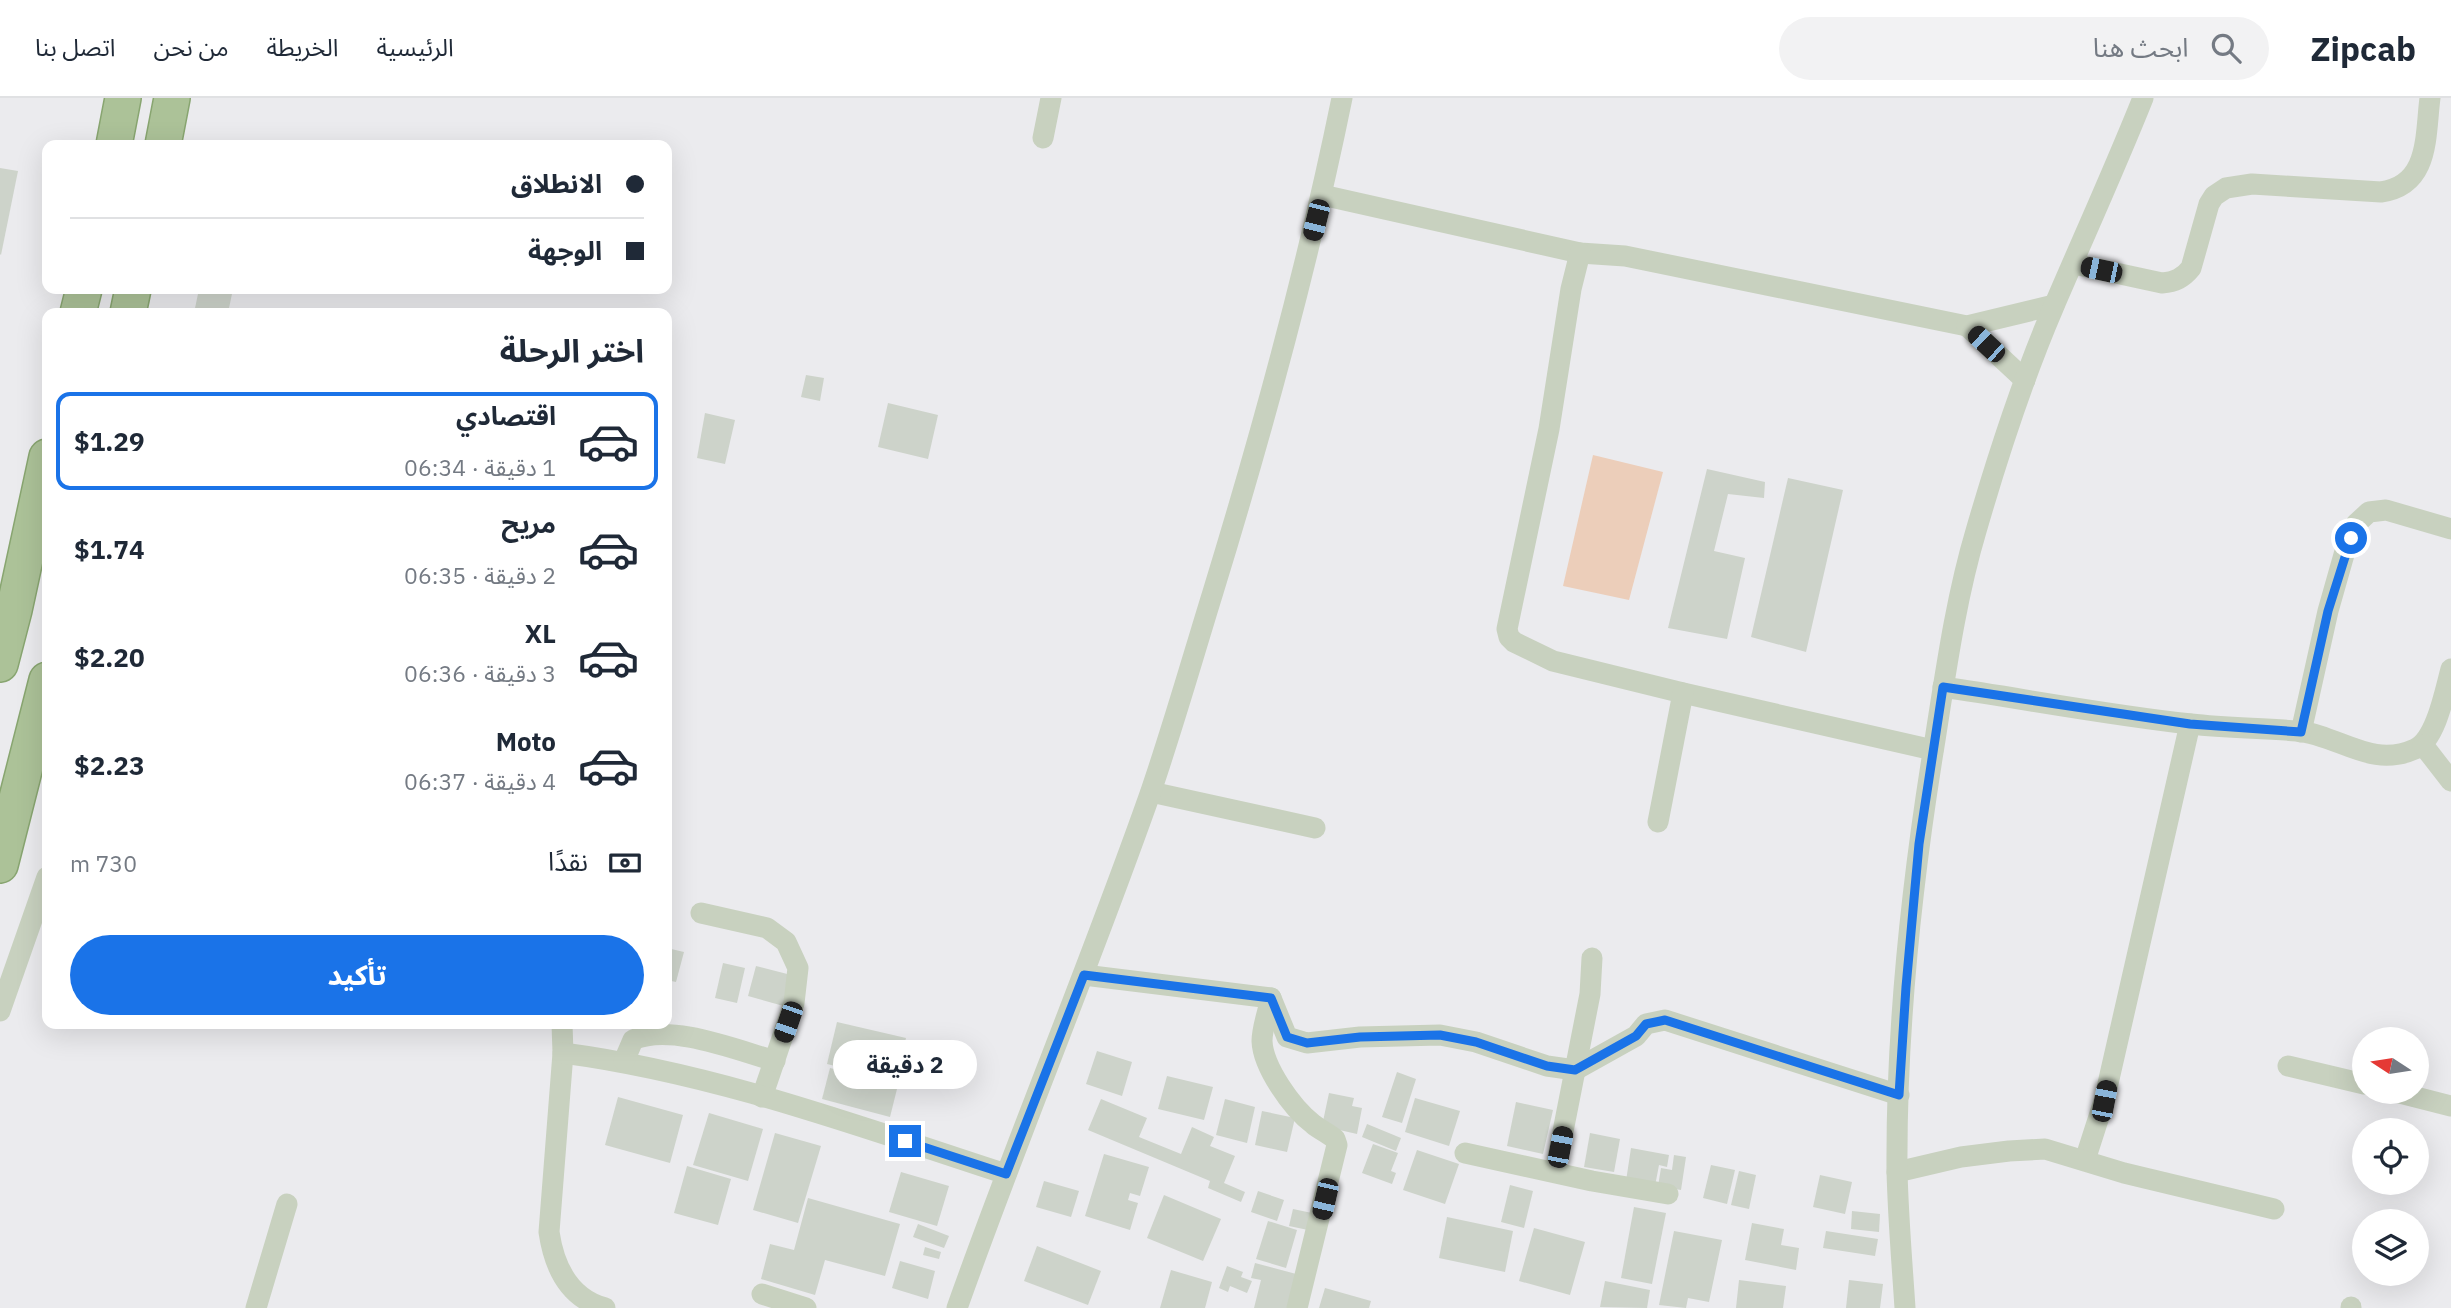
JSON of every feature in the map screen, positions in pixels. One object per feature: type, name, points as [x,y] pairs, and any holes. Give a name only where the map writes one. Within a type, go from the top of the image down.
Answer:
[{"type":"highway","points":[[115,140],[123,98]]},
{"type":"highway","points":[[164,140],[172,98]]},
{"type":"highway","points":[[0,664],[42,480]]},
{"type":"highway","points":[[0,865],[41,733]]},
{"type":"street","points":[[1043,138],[1051,98]]},
{"type":"street","points":[[957,1308],[1151,792],[1259,442],[1322,195],[1342,98]]},
{"type":"street","points":[[1905,1308],[1897,1172],[1899,1095],[1919,844],[1943,687],[1975,533],[2025,380],[2054,305],[2074,264],[2143,98]]},
{"type":"street","points":[[2074,264],[2170,283],[2185,275],[2190,268],[2209,204],[2226,188],[2252,184],[2381,192],[2398,188],[2413,177],[2423,158],[2430,98]]},
{"type":"street","points":[[1322,195],[1580,253],[1625,256],[1967,326],[2054,305]]},
{"type":"street","points":[[1580,253],[1549,429],[1507,629],[1510,637],[1514,642],[1553,661],[1683,694],[1933,750]]},
{"type":"street","points":[[1967,326],[2025,380]]},
{"type":"street","points":[[2301,732],[2328,611],[2357,524],[2369,512],[2386,510],[2451,529]]},
{"type":"street","points":[[1943,687],[2190,724],[2301,732],[2378,756],[2397,756],[2423,746],[2436,720],[2451,669]]},
{"type":"street","points":[[1658,822],[1683,694]]},
{"type":"street","points":[[2085,1160],[2104,1101],[2190,724]]},
{"type":"street","points":[[2423,746],[2451,781]]},
{"type":"street","points":[[1151,792],[1315,828]]},
{"type":"street","points":[[0,1011],[42,891]]},
{"type":"street","points":[[701,913],[767,928],[786,942],[798,968],[794,1003],[762,1097]]},
{"type":"street","points":[[1555,1172],[1590,994],[1592,958]]},
{"type":"street","points":[[1084,975],[1271,998]]},
{"type":"street","points":[[1271,998],[1287,1037],[1307,1043],[1360,1037],[1440,1035],[1476,1042],[1547,1066],[1575,1070],[1636,1036],[1646,1024],[1665,1020],[1899,1095]]},
{"type":"street","points":[[1271,998],[1262,1038],[1264,1054],[1272,1072],[1293,1104],[1312,1124],[1335,1139],[1337,1145],[1297,1308]]},
{"type":"street","points":[[562,1029],[563,1053],[549,1208],[551,1243],[562,1277],[579,1295],[605,1308]]},
{"type":"street","points":[[624,1062],[633,1040],[656,1033],[687,1037],[775,1060]]},
{"type":"street","points":[[563,1053],[624,1062],[762,1097],[1006,1174]]},
{"type":"street","points":[[2288,1066],[2352,1081]]},
{"type":"street","points":[[2429,1100],[2451,1106]]},
{"type":"street","points":[[1897,1172],[1961,1157],[2045,1149],[2124,1173],[2274,1209]]},
{"type":"street","points":[[1465,1153],[1668,1194]]},
{"type":"street","points":[[256,1308],[287,1204]]},
{"type":"street","points":[[762,1294],[806,1308]]},
{"type":"shaded area","points":[[1593,455],[1663,472],[1629,600],[1563,586]]},
{"type":"building","points":[[0,168],[18,171],[1,255],[0,254]]},
{"type":"building","points":[[198,294],[232,294],[229,308],[195,308]]},
{"type":"building","points":[[806,375],[824,378],[820,401],[801,397]]},
{"type":"building","points":[[888,403],[938,415],[928,459],[878,447]]},
{"type":"building","points":[[705,413],[735,420],[725,464],[697,458]]},
{"type":"building","points":[[1707,469],[1765,482],[1764,498],[1728,494],[1714,551],[1745,558],[1727,639],[1668,628]]},
{"type":"building","points":[[1788,478],[1843,490],[1806,652],[1751,637]]},
{"type":"building","points":[[672,949],[684,952],[676,982],[672,981]]},
{"type":"building","points":[[723,963],[745,968],[737,1003],[715,998]]},
{"type":"building","points":[[756,966],[795,976],[787,1007],[748,996]]},
{"type":"building","points":[[837,1022],[906,1038],[896,1081],[827,1064]]},
{"type":"building","points":[[1097,1051],[1132,1062],[1122,1096],[1086,1084]]},
{"type":"building","points":[[830,1068],[898,1085],[890,1117],[822,1099]]},
{"type":"building","points":[[1397,1072],[1416,1079],[1402,1123],[1382,1117]]},
{"type":"building","points":[[1167,1076],[1213,1087],[1204,1120],[1158,1109]]},
{"type":"building","points":[[1329,1093],[1354,1098],[1352,1106],[1362,1108],[1357,1134],[1322,1126]]},
{"type":"building","points":[[618,1097],[683,1115],[670,1163],[605,1145]]},
{"type":"building","points":[[1415,1098],[1460,1111],[1449,1146],[1405,1132]]},
{"type":"building","points":[[1101,1099],[1147,1118],[1139,1137],[1181,1154],[1192,1127],[1214,1137],[1210,1146],[1235,1156],[1224,1183],[1245,1192],[1241,1202],[1208,1188],[1210,1181],[1088,1130]]},
{"type":"building","points":[[1225,1099],[1255,1107],[1247,1143],[1216,1135]]},
{"type":"building","points":[[1516,1102],[1553,1110],[1543,1154],[1507,1146]]},
{"type":"building","points":[[1262,1111],[1295,1118],[1287,1152],[1255,1145]]},
{"type":"building","points":[[709,1113],[763,1129],[748,1181],[693,1165]]},
{"type":"building","points":[[1367,1124],[1401,1138],[1396,1151],[1362,1137]]},
{"type":"building","points":[[775,1133],[821,1146],[798,1223],[753,1210]]},
{"type":"building","points":[[1590,1133],[1620,1139],[1614,1172],[1584,1167]]},
{"type":"building","points":[[1373,1144],[1398,1153],[1391,1171],[1396,1173],[1392,1184],[1362,1173]]},
{"type":"building","points":[[1631,1148],[1669,1155],[1667,1167],[1659,1165],[1655,1186],[1626,1181]]},
{"type":"building","points":[[1417,1150],[1459,1164],[1445,1204],[1403,1190]]},
{"type":"building","points":[[1104,1154],[1149,1167],[1140,1196],[1130,1193],[1128,1200],[1138,1203],[1130,1230],[1085,1216]]},
{"type":"building","points":[[1674,1155],[1686,1157],[1681,1190],[1658,1186],[1661,1168],[1672,1170]]},
{"type":"building","points":[[1711,1165],[1735,1170],[1727,1204],[1703,1198]]},
{"type":"building","points":[[687,1166],[731,1179],[718,1225],[674,1213]]},
{"type":"building","points":[[1739,1171],[1756,1175],[1749,1209],[1731,1205]]},
{"type":"building","points":[[901,1172],[949,1186],[937,1226],[889,1212]]},
{"type":"building","points":[[1820,1175],[1852,1182],[1845,1214],[1813,1207]]},
{"type":"building","points":[[1044,1181],[1079,1191],[1071,1217],[1036,1207]]},
{"type":"building","points":[[1510,1185],[1533,1191],[1524,1228],[1501,1222]]},
{"type":"building","points":[[1258,1191],[1284,1200],[1277,1221],[1251,1212]]},
{"type":"building","points":[[1164,1195],[1221,1219],[1203,1261],[1147,1238]]},
{"type":"building","points":[[808,1198],[900,1224],[885,1276],[825,1260],[815,1295],[761,1279],[770,1244],[794,1250]]},
{"type":"building","points":[[1634,1207],[1666,1213],[1652,1284],[1621,1278]]},
{"type":"building","points":[[1293,1209],[1312,1213],[1308,1230],[1289,1226]]},
{"type":"building","points":[[1852,1211],[1880,1214],[1879,1232],[1851,1229]]},
{"type":"building","points":[[1447,1217],[1513,1231],[1505,1272],[1439,1258]]},
{"type":"building","points":[[1268,1221],[1297,1230],[1286,1268],[1256,1259]]},
{"type":"building","points":[[1752,1223],[1784,1229],[1781,1245],[1799,1248],[1796,1270],[1745,1260]]},
{"type":"building","points":[[918,1224],[949,1236],[944,1248],[913,1237]]},
{"type":"building","points":[[1534,1228],[1585,1242],[1570,1295],[1519,1281]]},
{"type":"building","points":[[1674,1231],[1722,1240],[1709,1302],[1688,1298],[1686,1308],[1659,1305]]},
{"type":"building","points":[[1826,1231],[1878,1239],[1875,1256],[1823,1248]]},
{"type":"building","points":[[1037,1246],[1101,1271],[1088,1305],[1024,1281]]},
{"type":"building","points":[[925,1247],[941,1252],[939,1259],[923,1255]]},
{"type":"building","points":[[900,1261],[935,1271],[928,1299],[892,1288]]},
{"type":"building","points":[[1255,1263],[1300,1275],[1291,1308],[1254,1308],[1261,1280],[1251,1278]]},
{"type":"building","points":[[1227,1266],[1243,1272],[1241,1277],[1252,1281],[1247,1293],[1230,1286],[1228,1292],[1219,1288]]},
{"type":"building","points":[[1171,1270],[1212,1282],[1205,1308],[1160,1308]]},
{"type":"building","points":[[1739,1280],[1786,1286],[1783,1308],[1736,1308]]},
{"type":"building","points":[[1849,1280],[1883,1284],[1880,1308],[1846,1308]]},
{"type":"building","points":[[1605,1281],[1650,1290],[1647,1308],[1600,1307]]},
{"type":"building","points":[[1325,1288],[1371,1301],[1369,1308],[1319,1308]]},
{"type":"route","points":[[905,1141],[1006,1174],[1084,975],[1271,998],[1287,1037],[1307,1043],[1360,1037],[1440,1035],[1476,1042],[1547,1066],[1575,1070],[1636,1036],[1646,1024],[1665,1020],[1899,1095],[1919,844],[1943,687],[2190,724],[2301,732],[2328,611],[2351,538]]}]
